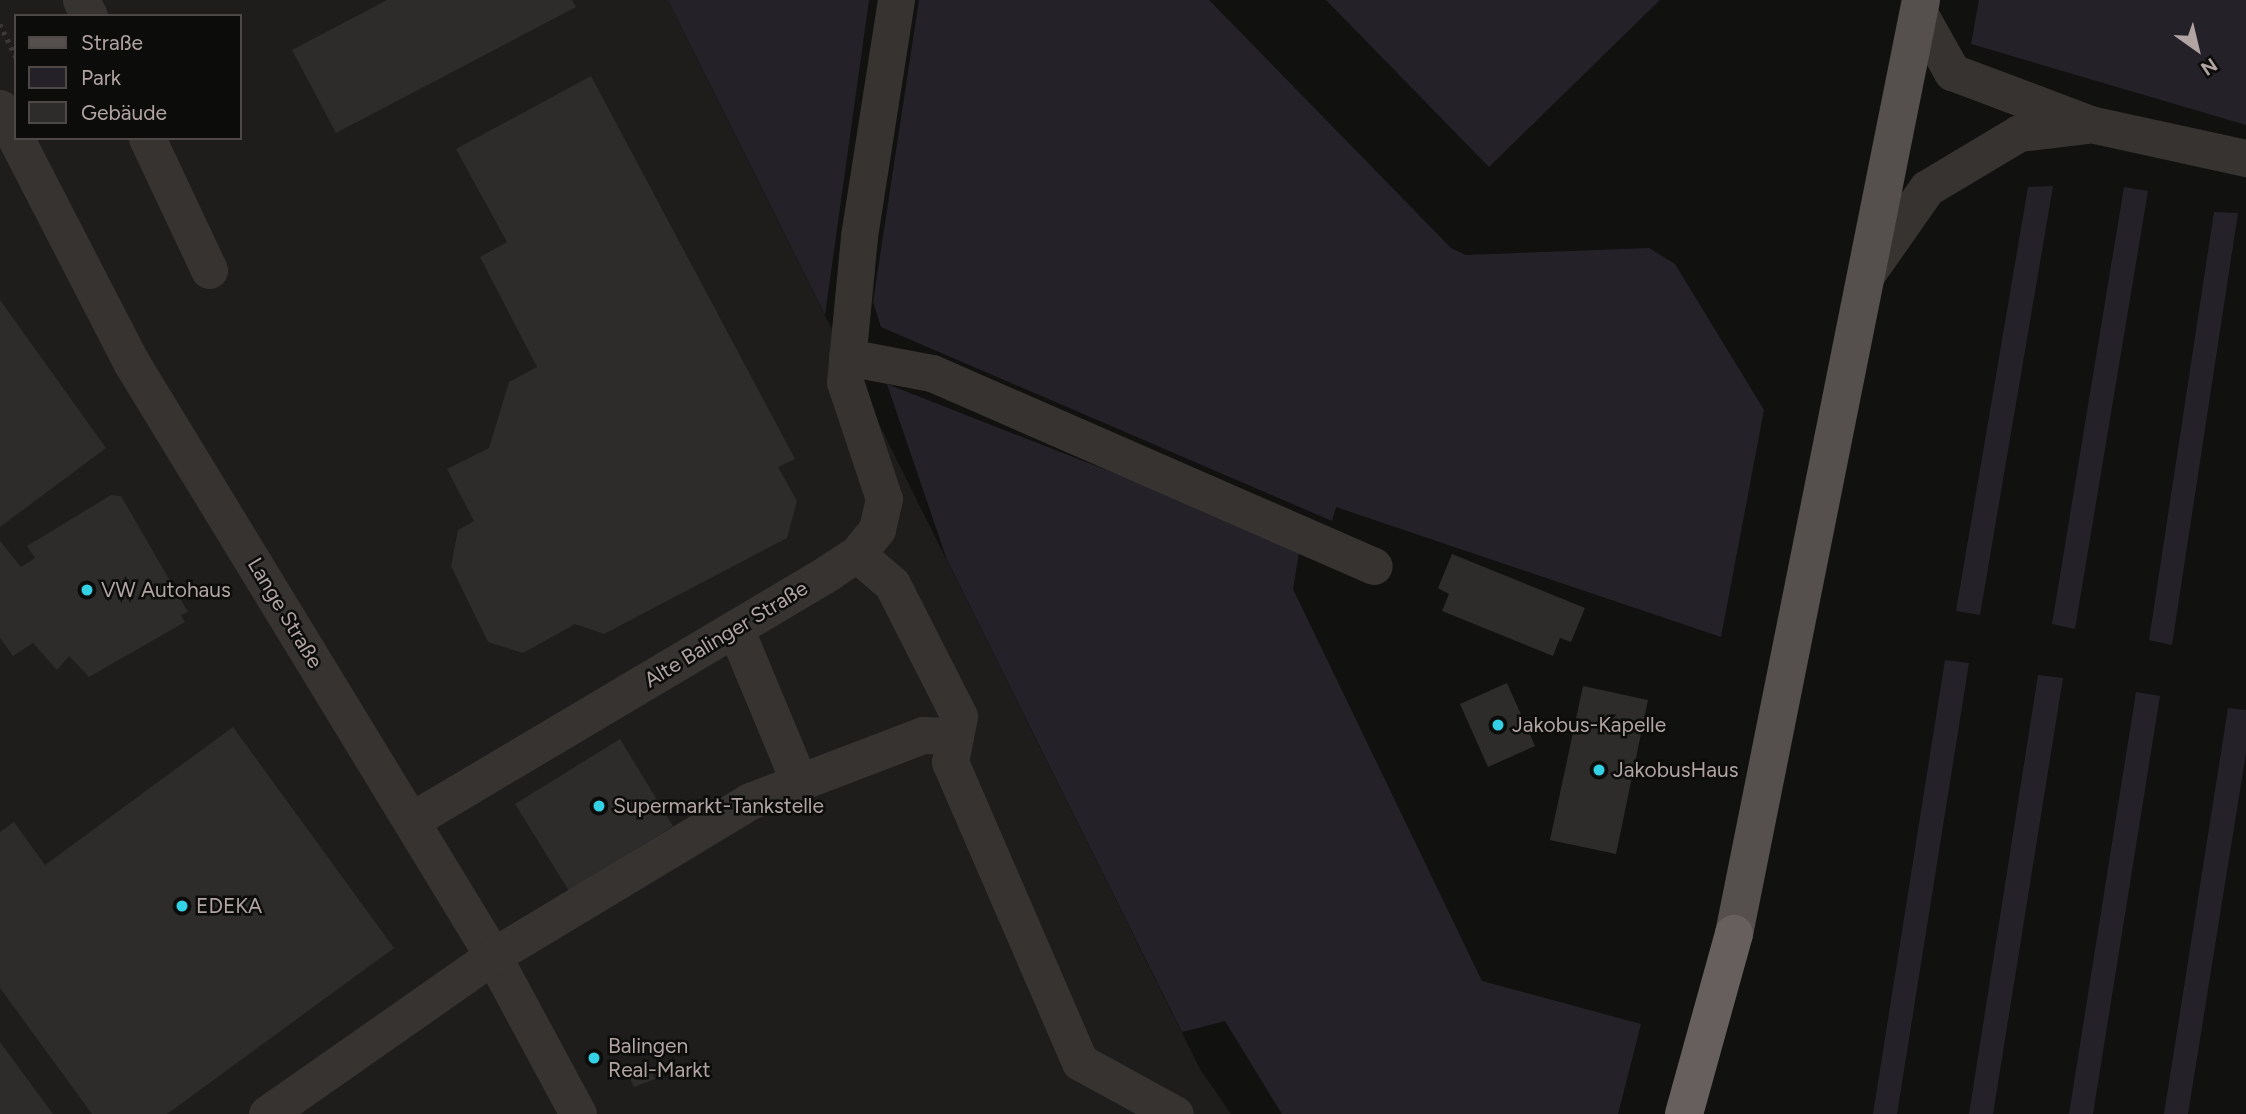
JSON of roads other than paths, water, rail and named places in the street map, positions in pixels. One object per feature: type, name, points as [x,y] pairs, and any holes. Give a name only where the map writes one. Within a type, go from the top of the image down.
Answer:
[{"type":"highway","points":[[1684,1114],[1734,934]]},
{"type":"highway","points":[[1709,1114],[1734,934]]},
{"type":"main road","points":[[1734,934],[1920,6]]},
{"type":"street","name":"Alte Balinger Straße","points":[[412,820],[857,554],[877,529],[884,499],[848,400],[848,350],[859,236],[896,0]]},
{"type":"street","points":[[1920,6],[1952,72],[2090,124],[2246,158]]},
{"type":"street","name":"Lange Straße","points":[[0,108],[14,135]]},
{"type":"street","points":[[1866,275],[1927,188],[1966,162],[2019,133],[2090,124]]},
{"type":"street","name":"Lange Straße","points":[[17,140],[131,362],[494,956],[578,1114]]},
{"type":"street","points":[[148,140],[209,270]]},
{"type":"street","points":[[848,350],[932,373],[1374,566]]},
{"type":"street","points":[[857,554],[892,584],[959,716],[950,762],[1080,1062],[1175,1114]]},
{"type":"street","points":[[735,628],[799,782]]},
{"type":"street","points":[[267,1114],[494,956],[750,801],[923,735],[955,736]]},
{"type":"place","name":"VW Autohaus","points":[[87,590]]},
{"type":"place","name":"Jakobus-Kapelle","points":[[1498,725]]},
{"type":"place","name":"JakobusHaus","points":[[1599,770]]},
{"type":"place","name":"Supermarkt-Tankstelle","points":[[599,806]]},
{"type":"place","name":"EDEKA","points":[[182,906]]},
{"type":"place","name":"Balingen Real-Markt","points":[[594,1058]]}]
